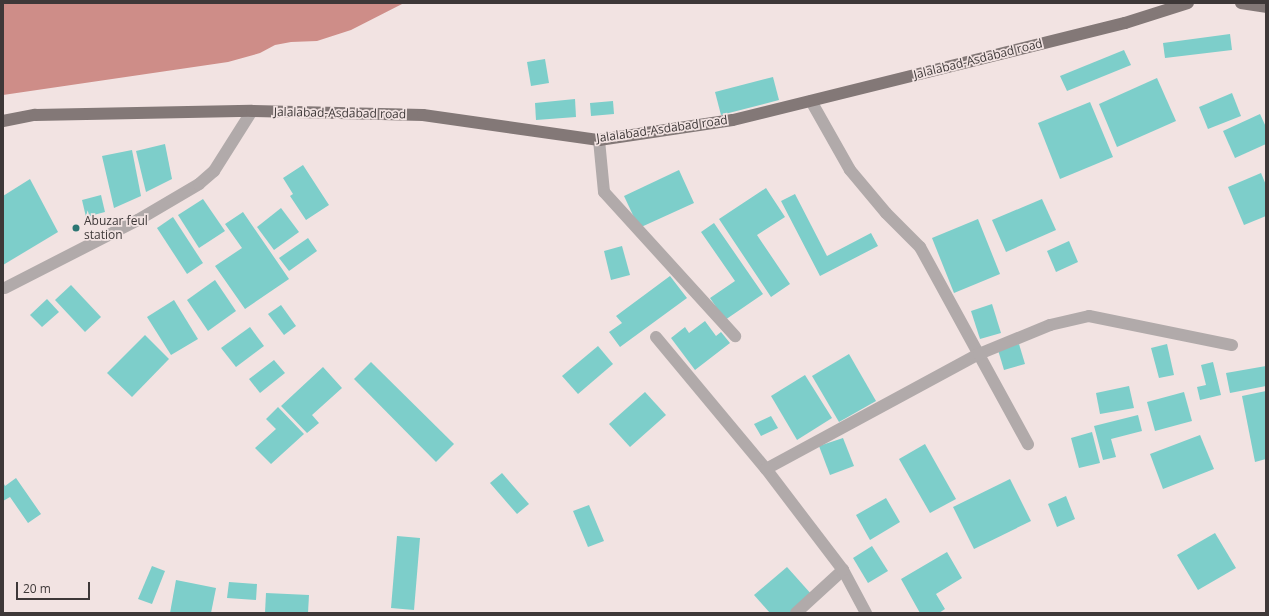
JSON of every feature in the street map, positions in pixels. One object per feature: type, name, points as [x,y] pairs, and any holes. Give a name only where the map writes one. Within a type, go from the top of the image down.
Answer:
[{"type":"main road","name":"Jalalabad-Asdabad road","points":[[3,120],[35,115],[252,111],[423,115],[599,140],[733,120],[1125,23],[1188,3]]},
{"type":"main road","points":[[1241,3],[1266,7]]},
{"type":"street","points":[[811,101],[850,170],[886,213],[920,247],[1028,444]]},
{"type":"street","points":[[5,288],[138,220],[198,184],[214,171],[252,111]]},
{"type":"street","points":[[599,140],[604,192],[735,336]]},
{"type":"street","points":[[766,469],[979,354],[1050,325],[1089,316],[1232,345]]},
{"type":"street","points":[[656,337],[766,469],[843,570],[866,613]]},
{"type":"street","points":[[796,613],[843,570]]},
{"type":"shaded area","points":[[3,3],[404,3],[351,30],[317,41],[291,42],[275,45],[260,53],[228,62],[3,95]]},
{"type":"building","points":[[1230,34],[1232,50],[1165,58],[1163,43]]},
{"type":"building","points":[[1124,50],[1131,65],[1067,91],[1060,76]]},
{"type":"building","points":[[545,59],[549,83],[531,86],[527,62]]},
{"type":"building","points":[[773,77],[779,100],[721,115],[715,92]]},
{"type":"building","points":[[1157,78],[1176,121],[1117,147],[1099,104]]},
{"type":"building","points":[[1232,93],[1241,116],[1208,129],[1199,107]]},
{"type":"building","points":[[575,99],[576,117],[536,120],[535,103]]},
{"type":"building","points":[[613,101],[614,114],[591,116],[590,103]]},
{"type":"building","points":[[1090,102],[1113,157],[1060,179],[1038,123]]},
{"type":"building","points":[[1260,114],[1266,127],[1266,144],[1235,158],[1223,131]]},
{"type":"building","points":[[165,144],[172,179],[146,192],[136,151]]},
{"type":"building","points":[[132,150],[141,196],[114,208],[102,156]]},
{"type":"building","points":[[303,165],[329,205],[306,220],[290,196],[293,194],[283,178]]},
{"type":"building","points":[[679,170],[694,203],[639,228],[624,196]]},
{"type":"building","points":[[1261,173],[1266,185],[1266,216],[1244,225],[1228,187]]},
{"type":"building","points":[[30,179],[58,232],[3,265],[3,196]]},
{"type":"building","points":[[766,188],[785,217],[757,235],[790,284],[771,297],[719,219]]},
{"type":"building","points":[[795,194],[827,256],[871,233],[878,246],[820,276],[781,201]]},
{"type":"building","points":[[101,195],[105,212],[86,217],[82,200]]},
{"type":"building","points":[[203,199],[225,231],[199,248],[178,215]]},
{"type":"building","points":[[1042,199],[1056,230],[1006,252],[992,220]]},
{"type":"building","points":[[281,208],[299,232],[274,250],[257,227]]},
{"type":"building","points":[[243,212],[289,279],[245,309],[215,266],[242,248],[225,224]]},
{"type":"building","points":[[173,217],[203,263],[187,274],[157,228]]},
{"type":"building","points":[[978,219],[1000,274],[954,293],[932,238]]},
{"type":"building","points":[[714,223],[763,294],[725,320],[710,298],[735,281],[701,232]]},
{"type":"building","points":[[308,238],[317,251],[289,271],[279,258]]},
{"type":"building","points":[[1069,241],[1078,262],[1056,272],[1047,251]]},
{"type":"building","points":[[622,246],[630,275],[611,280],[604,251]]},
{"type":"building","points":[[670,276],[687,298],[620,347],[609,332],[622,323],[616,316]]},
{"type":"building","points":[[215,280],[236,311],[208,331],[187,300]]},
{"type":"building","points":[[71,285],[101,317],[85,332],[55,300]]},
{"type":"building","points":[[47,299],[59,312],[42,327],[30,315]]},
{"type":"building","points":[[174,300],[198,339],[171,355],[147,317]]},
{"type":"building","points":[[992,304],[1001,333],[980,339],[971,311]]},
{"type":"building","points":[[281,305],[296,326],[284,335],[268,314]]},
{"type":"building","points":[[705,321],[716,336],[721,332],[730,343],[695,370],[671,338],[685,327],[689,333]]},
{"type":"building","points":[[250,327],[264,346],[236,367],[221,348]]},
{"type":"building","points":[[145,335],[169,359],[132,397],[107,373]]},
{"type":"building","points":[[1019,344],[1025,364],[1004,370],[998,350]]},
{"type":"building","points":[[1167,344],[1174,375],[1159,378],[1151,348]]},
{"type":"building","points":[[598,346],[613,364],[578,394],[562,376]]},
{"type":"building","points":[[849,354],[876,401],[839,422],[812,376]]},
{"type":"building","points":[[274,360],[285,373],[260,393],[249,379]]},
{"type":"building","points":[[371,362],[454,444],[436,462],[354,379]]},
{"type":"building","points":[[1213,362],[1221,395],[1200,400],[1197,387],[1206,385],[1201,365]]},
{"type":"building","points":[[1266,366],[1266,386],[1230,393],[1226,373]]},
{"type":"building","points":[[323,367],[342,388],[312,415],[319,423],[307,433],[281,406]]},
{"type":"building","points":[[805,375],[832,418],[797,440],[771,396]]},
{"type":"building","points":[[1129,386],[1134,408],[1100,414],[1096,393]]},
{"type":"building","points":[[1266,391],[1266,459],[1255,462],[1242,396]]},
{"type":"building","points":[[645,392],[666,415],[630,447],[609,424]]},
{"type":"building","points":[[1184,392],[1192,421],[1155,431],[1147,402]]},
{"type":"building","points":[[278,407],[304,434],[271,464],[255,448],[276,429],[266,419]]},
{"type":"building","points":[[1138,415],[1142,431],[1111,439],[1116,457],[1103,460],[1094,426]]},
{"type":"building","points":[[771,416],[778,428],[761,436],[754,424]]},
{"type":"building","points":[[1092,432],[1100,463],[1079,468],[1071,438]]},
{"type":"building","points":[[1200,435],[1214,469],[1163,489],[1150,454]]},
{"type":"building","points":[[843,438],[854,466],[830,475],[819,446]]},
{"type":"building","points":[[925,444],[956,499],[930,513],[899,459]]},
{"type":"building","points":[[502,473],[529,504],[517,514],[490,483]]},
{"type":"building","points":[[16,478],[41,514],[28,523],[10,497],[3,501],[3,482],[5,486]]},
{"type":"building","points":[[1010,479],[1031,521],[974,549],[953,507]]},
{"type":"building","points":[[1066,496],[1075,519],[1057,527],[1048,504]]},
{"type":"building","points":[[886,498],[900,522],[870,540],[856,515]]},
{"type":"building","points":[[589,505],[604,541],[588,547],[573,511]]},
{"type":"building","points":[[1215,533],[1236,568],[1198,590],[1177,555]]},
{"type":"building","points":[[397,536],[420,538],[414,610],[391,608]]},
{"type":"building","points":[[872,546],[888,571],[868,583],[853,558]]},
{"type":"building","points":[[947,552],[962,578],[936,594],[945,609],[939,613],[920,613],[901,579]]},
{"type":"building","points":[[152,566],[165,571],[152,604],[138,599]]},
{"type":"building","points":[[787,567],[812,595],[792,613],[770,613],[754,595]]},
{"type":"building","points":[[176,580],[216,588],[211,613],[170,613]]},
{"type":"building","points":[[229,582],[257,584],[256,600],[227,598]]},
{"type":"building","points":[[266,593],[309,595],[308,613],[265,613]]},
{"type":"place","name":"Abuzar feul station","points":[[76,228]]}]
